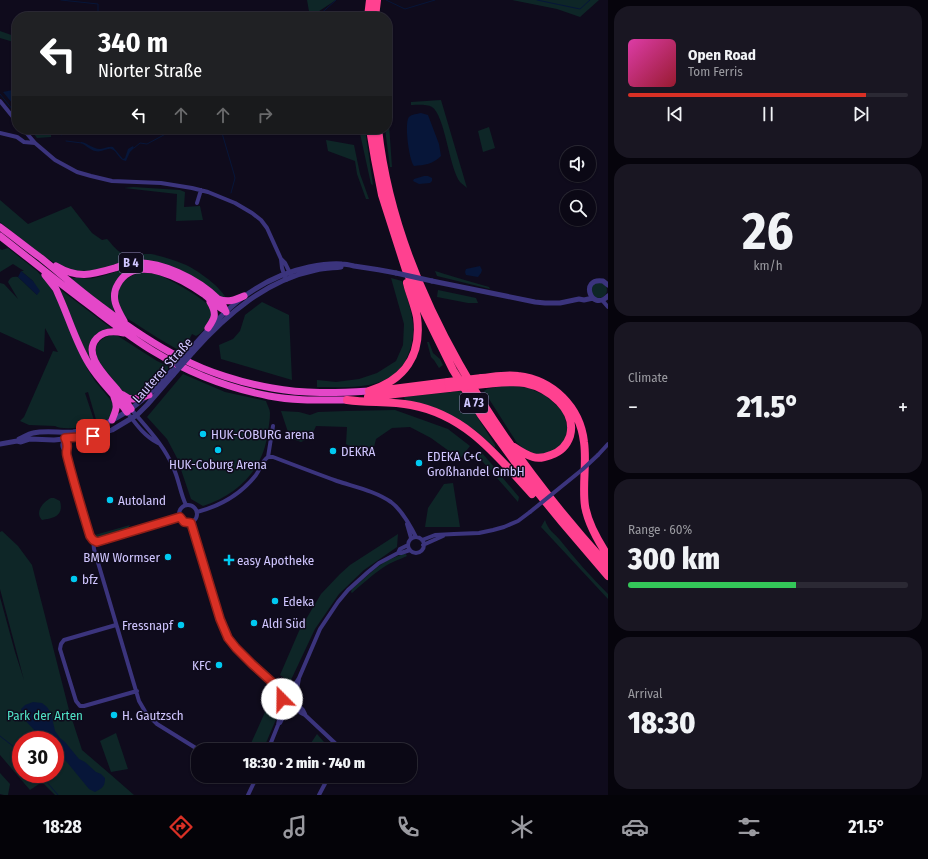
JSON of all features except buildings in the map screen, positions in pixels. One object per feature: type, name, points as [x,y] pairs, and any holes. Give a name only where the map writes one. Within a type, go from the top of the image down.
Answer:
[{"type":"highway","points":[[369,12],[370,0]]},
{"type":"highway","points":[[376,12],[377,0]]},
{"type":"highway","name":"A 73","points":[[371,134],[382,195],[406,270],[423,309],[453,370],[481,415],[531,484],[608,576]]},
{"type":"highway","name":"A 73","points":[[379,134],[386,177],[395,213],[420,285],[446,340],[510,444],[536,480],[608,566]]},
{"type":"highway","name":"B 4","points":[[0,227],[102,307],[153,351],[177,365],[219,383],[270,396],[297,400],[348,400]]},
{"type":"highway","name":"B 4","points":[[0,236],[35,264],[128,330],[147,338],[182,359],[243,382],[273,388],[324,393],[369,391]]},
{"type":"highway","name":"B 4","points":[[40,258],[63,270],[80,275],[97,273],[133,263],[159,265],[194,281],[218,299]]},
{"type":"highway","points":[[35,264],[56,290],[64,305],[76,339],[94,372],[132,413]]},
{"type":"highway","points":[[112,420],[116,410],[116,394],[97,365],[92,348],[98,337],[103,334],[128,330],[115,304],[114,292],[120,279],[130,272],[138,269],[157,271],[170,275],[194,288],[228,313]]},
{"type":"highway","points":[[369,391],[392,381],[408,365],[414,354],[418,331],[416,316],[408,287],[406,270]]},
{"type":"highway","points":[[205,296],[210,302],[214,311],[214,320],[208,328]]},
{"type":"highway","points":[[218,299],[226,302],[244,296]]},
{"type":"highway","points":[[218,299],[228,313]]},
{"type":"highway","points":[[348,400],[483,381],[504,376],[518,376],[539,381],[547,385],[558,392],[567,401],[574,410],[582,430],[584,442],[585,507],[596,537],[608,556]]},
{"type":"highway","points":[[483,381],[518,382],[535,386],[553,396],[568,412],[571,422],[571,431],[564,448],[556,454],[547,457],[535,458],[527,455],[510,444]]},
{"type":"highway","points":[[369,391],[448,385]]},
{"type":"highway","points":[[116,394],[131,399],[137,399],[149,395]]},
{"type":"highway","points":[[348,400],[395,402],[413,405],[443,415],[458,423],[484,443],[549,511],[562,522]]},
{"type":"street","points":[[0,101],[12,116]]},
{"type":"street","points":[[0,133],[17,137],[24,142],[35,143]]},
{"type":"street","points":[[27,134],[35,143],[55,160],[77,172],[112,181],[166,184],[201,190],[235,203],[256,216],[267,228],[281,259],[286,280]]},
{"type":"street","points":[[197,203],[201,190]]},
{"type":"street","points":[[281,259],[285,263],[291,275],[300,269],[322,265],[342,264],[366,267],[535,302],[560,303],[579,299],[584,300],[591,295]]},
{"type":"street","name":"Lauterer Straße","points":[[0,444],[17,441],[22,442],[30,439],[54,440],[65,435],[96,427],[132,413],[147,405],[191,352],[244,296],[264,283],[284,274],[291,275]]},
{"type":"street","name":"Lauterer Straße","points":[[191,352],[208,328],[259,293],[286,280],[291,275]]},
{"type":"street","points":[[591,295],[591,286],[594,282],[601,280],[607,282]]},
{"type":"street","points":[[591,295],[597,300],[602,300],[608,296]]},
{"type":"street","points":[[602,300],[608,307]]},
{"type":"street","name":"Lauterer Straße","points":[[65,435],[83,437],[112,430],[132,413],[161,383],[172,374]]},
{"type":"street","points":[[132,413],[153,435],[170,460],[186,506]]},
{"type":"street","points":[[197,512],[220,504],[240,491],[256,474],[265,459],[268,457],[273,426]]},
{"type":"street","points":[[65,435],[67,446],[66,453],[90,536],[93,540],[94,549],[136,691],[149,717],[157,724],[191,745]]},
{"type":"street","points":[[414,538],[423,542],[446,535],[479,533],[504,527],[518,521],[583,469],[608,444]]},
{"type":"street","points":[[268,457],[273,457],[376,494],[392,503],[398,509],[412,529],[414,538]]},
{"type":"street","points":[[190,505],[196,508],[197,512],[196,518],[191,523],[184,522],[180,517],[181,510],[190,505]]},
{"type":"street","points":[[93,540],[97,542],[180,517]]},
{"type":"street","points":[[191,523],[226,634],[236,648],[273,683],[279,686],[287,694],[295,695]]},
{"type":"street","points":[[305,714],[282,701],[299,678],[320,629],[348,590],[379,563],[408,545],[408,543],[414,538]]},
{"type":"street","points":[[398,552],[401,553],[410,550],[413,552],[418,552],[422,549],[423,542]]},
{"type":"street","points":[[408,545],[410,550]]},
{"type":"street","points":[[116,625],[64,640],[60,649],[74,694],[80,706],[136,691]]},
{"type":"street","points":[[299,678],[295,695],[297,698],[296,703],[305,714],[335,743]]},
{"type":"street","points":[[271,743],[278,725],[280,715],[289,706],[296,703]]},
{"type":"street","points":[[248,795],[254,783]]},
{"type":"street","points":[[319,795],[325,783]]},
{"type":"green space","points":[[307,0],[336,0],[318,12],[309,12]]},
{"type":"green space","points":[[512,0],[599,0],[580,17],[557,9]]},
{"type":"green space","points":[[0,31],[12,35],[12,42],[0,38]]},
{"type":"green space","points":[[441,100],[467,188],[460,182],[456,175],[444,131],[436,112],[430,106],[411,105],[411,102]]},
{"type":"green space","points":[[489,127],[495,148],[483,152],[478,131]]},
{"type":"green space","points":[[34,134],[51,135],[51,137],[37,138]]},
{"type":"green space","points":[[360,134],[366,134],[373,185],[371,184]]},
{"type":"green space","points":[[386,134],[390,134],[392,167],[390,167]]},
{"type":"green space","points":[[326,140],[354,145],[360,174],[369,199],[366,199],[357,174],[355,161],[328,151]]},
{"type":"green space","points":[[133,187],[180,190],[185,192],[184,207],[200,206],[203,220],[176,221],[177,194],[124,188]]},
{"type":"green space","points":[[0,200],[28,224],[71,206],[92,233],[102,240],[107,239],[120,252],[130,254],[151,254],[171,259],[186,265],[211,281],[221,291],[227,300],[152,261],[79,273],[61,267],[42,255],[0,222]]},
{"type":"green space","points":[[8,248],[37,271],[48,283],[56,296],[88,370],[114,404],[113,415],[108,419],[97,423],[88,392],[85,393],[94,420],[89,425],[77,428],[67,428],[29,425],[20,421],[24,417],[53,351],[58,352],[45,328],[44,352],[0,332],[0,283],[4,284],[18,299],[8,282],[12,277],[18,277],[37,295],[33,281],[21,271],[24,271],[13,264],[0,272],[0,249],[2,250]]},
{"type":"green space","points":[[138,266],[123,274],[113,307],[115,313],[71,279],[94,278],[126,268]]},
{"type":"green space","points":[[435,271],[489,287],[490,289],[437,276]]},
{"type":"green space","points":[[140,272],[155,274],[167,279],[199,297],[210,307],[211,315],[209,323],[198,335],[196,336],[192,334],[190,338],[192,341],[182,352],[153,335],[121,312],[118,297],[119,287],[129,277]]},
{"type":"green space","points":[[391,278],[402,281],[412,319],[412,344],[401,367],[392,376],[369,385],[356,387],[317,387],[317,380],[336,382],[359,379],[377,373],[396,361],[403,345],[404,324]]},
{"type":"green space","points":[[599,282],[605,284],[607,290],[605,296],[599,298],[593,296],[591,290],[593,284]]},
{"type":"green space","points":[[60,290],[111,328],[105,329],[93,338],[89,347],[90,359],[77,334]]},
{"type":"green space","points":[[438,290],[476,298],[478,303],[468,303],[437,297]]},
{"type":"green space","points":[[262,302],[289,315],[292,380],[221,359],[219,345],[233,339],[240,331],[245,315]]},
{"type":"green space","points":[[112,335],[118,336],[157,361],[170,367],[158,381],[149,387],[146,386],[144,388],[144,393],[138,396],[135,397],[129,395],[123,391],[98,360],[96,355],[97,345],[102,339]]},
{"type":"green space","points":[[427,342],[429,342],[433,353],[440,359],[443,365],[439,368],[431,357]]},
{"type":"green space","name":"HUK-Coburg Arena","points":[[183,374],[225,392],[266,401],[270,412],[265,445],[255,469],[247,479],[227,495],[203,506],[191,499],[177,458],[167,439],[147,417]]},
{"type":"green space","points":[[506,385],[529,388],[546,396],[563,411],[568,429],[562,447],[543,456],[528,452],[517,443],[484,391]]},
{"type":"green space","points":[[461,391],[495,445],[495,448],[476,431],[455,418],[434,407],[405,401],[404,397]]},
{"type":"green space","points":[[395,410],[448,429],[470,446],[460,459],[431,438],[410,427],[392,428],[376,439],[374,447],[360,452],[346,444],[347,427],[316,426],[311,437],[301,442],[290,438],[281,411],[299,412],[310,415],[318,412]]},
{"type":"green space","points":[[475,453],[482,453],[496,469],[490,470]]},
{"type":"green space","points":[[502,477],[519,497],[518,502],[497,478]]},
{"type":"green space","points":[[453,483],[460,527],[425,527],[428,508],[444,484]]},
{"type":"green space","points":[[51,498],[60,501],[61,510],[54,517],[42,520],[39,510],[43,504]]},
{"type":"green space","points":[[545,520],[551,531],[608,594],[608,599],[541,527]]},
{"type":"green space","points":[[130,525],[127,530],[96,539],[95,535]]},
{"type":"green space","name":"Park der Arten","points":[[2,531],[18,546],[32,565],[69,710],[82,750],[134,795],[55,795],[43,783],[64,783],[64,731],[12,731],[12,769],[0,755],[0,597],[24,680],[0,589],[0,532]]},
{"type":"green space","points":[[398,534],[397,547],[364,570],[339,594],[315,629],[290,682],[280,675],[299,631],[321,594],[350,565]]},
{"type":"green space","points":[[405,553],[407,556],[384,567],[352,593],[351,592],[352,589],[376,568],[386,561]]},
{"type":"green space","points":[[270,701],[274,702],[277,717],[266,743],[251,743]]},
{"type":"green space","points":[[116,733],[128,769],[111,772],[100,741]]},
{"type":"green space","points":[[317,734],[325,743],[311,743]]},
{"type":"green space","points":[[0,773],[10,784],[8,795],[0,794]]},
{"type":"green space","name":"Park der Arten","points":[[24,783],[40,783],[30,790]]},
{"type":"water","points":[[12,90],[12,103],[3,92]]},
{"type":"water","points":[[421,113],[428,115],[439,144],[441,156],[429,164],[414,166],[410,157],[407,126],[410,116]]},
{"type":"water","points":[[81,142],[97,149],[113,147],[123,159],[125,158],[128,149],[133,146],[134,148],[130,152],[126,161],[121,159],[111,149],[95,151],[91,150]]},
{"type":"water","points":[[424,176],[432,178],[432,181],[430,183],[419,184],[413,181],[414,179]]},
{"type":"water","points":[[480,266],[482,270],[478,277],[466,275],[466,269]]},
{"type":"water","points":[[21,271],[33,281],[40,291],[37,295],[18,277]]},
{"type":"water","points":[[33,702],[42,703],[47,707],[51,713],[55,731],[35,731],[22,715],[21,709],[25,705]]},
{"type":"water","points":[[64,741],[79,759],[105,778],[105,783],[102,788],[95,792],[89,789],[64,759]]},
{"type":"waterway","points":[[61,0],[98,4],[98,12]]},
{"type":"waterway","points":[[323,12],[336,0]]},
{"type":"waterway","points":[[386,0],[405,9],[435,0]]},
{"type":"waterway","points":[[537,0],[580,9],[590,0]]},
{"type":"waterway","points":[[0,94],[12,109]]},
{"type":"waterway","points":[[134,148],[140,143],[147,144],[166,134]]},
{"type":"waterway","points":[[222,134],[235,178],[231,193]]},
{"type":"waterway","points":[[66,141],[82,143]]},
{"type":"waterway","points":[[0,736],[12,745]]},
{"type":"waterway","points":[[48,783],[58,795]]},
{"type":"place","name":"HUK-COBURG arena","points":[[203,434]]},
{"type":"place","name":"HUK-Coburg Arena","points":[[218,450]]},
{"type":"place","name":"DEKRA","points":[[333,451]]},
{"type":"place","name":"EDEKA C+C Großhandel GmbH","points":[[419,463]]},
{"type":"place","name":"Autoland","points":[[110,500]]},
{"type":"place","name":"BMW Wormser","points":[[168,557]]},
{"type":"place","name":"easy Apotheke","points":[[229,560]]},
{"type":"place","name":"bfz","points":[[74,579]]},
{"type":"place","name":"Edeka","points":[[275,601]]},
{"type":"place","name":"Aldi Süd","points":[[254,623]]},
{"type":"place","name":"Fressnapf","points":[[181,625]]},
{"type":"place","name":"KFC","points":[[219,665]]},
{"type":"place","name":"H. Gautzsch","points":[[114,715]]},
{"type":"route","points":[[93,436],[65,438],[67,446],[66,453],[71,474],[90,536],[97,542],[180,517],[184,522],[191,523],[220,619],[228,638],[252,664],[286,693],[282,699]]}]
